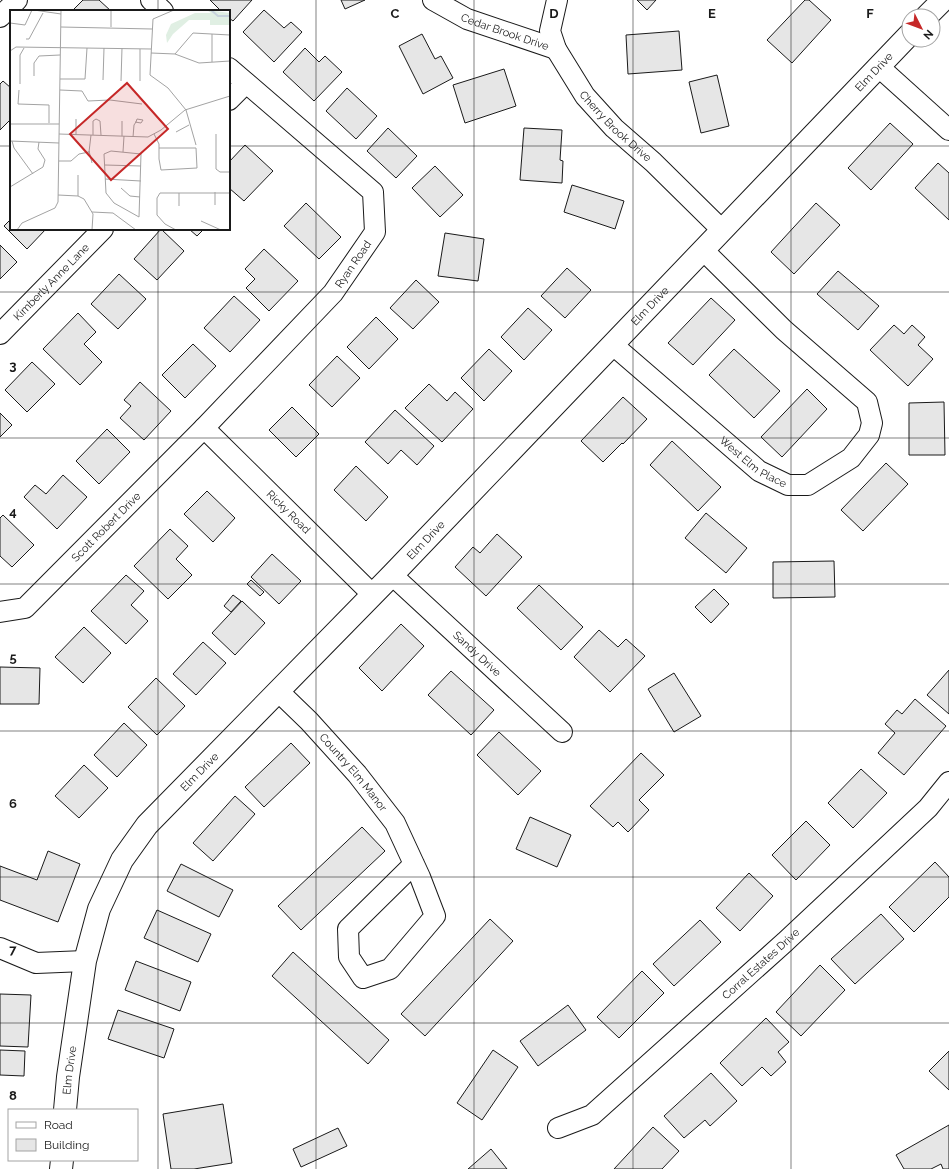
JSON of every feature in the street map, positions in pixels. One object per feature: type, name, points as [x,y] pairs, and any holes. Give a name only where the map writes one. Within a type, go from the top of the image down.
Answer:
[{"type":"street","points":[[0,17],[17,0]]},
{"type":"street","points":[[151,0],[162,10]]},
{"type":"street","name":"Cedar Brook Drive","points":[[433,0],[467,19],[556,49]]},
{"type":"street","name":"Cherry Brook Drive","points":[[557,0],[550,31],[556,49],[585,96],[614,128],[653,162],[722,230]]},
{"type":"street","points":[[936,8],[944,0]]},
{"type":"street","name":"Elm Drive","points":[[66,1109],[68,1077],[85,961],[99,909],[122,860],[147,825],[373,595],[901,43]]},
{"type":"street","points":[[879,67],[949,130]]},
{"type":"street","name":"Ryan Road","points":[[204,428],[333,293],[375,232],[373,192],[230,69]]},
{"type":"street","points":[[230,99],[246,83]]},
{"type":"street","name":"Kimberly Anne Lane","points":[[0,334],[102,230]]},
{"type":"street","name":"West Elm Place","points":[[613,345],[759,470],[788,484],[808,485],[851,458],[869,435],[872,423],[867,402],[784,330],[703,250]]},
{"type":"street","name":"Ricky Road","points":[[204,428],[373,595]]},
{"type":"street","name":"Scott Robert Drive","points":[[0,612],[25,608],[204,428]]},
{"type":"street","name":"Sandy Drive","points":[[392,575],[562,732]]},
{"type":"street","name":"Country Elm Manor","points":[[278,691],[309,721],[357,774],[395,823],[414,864],[435,916],[390,969],[362,978],[349,957],[348,929],[414,864]]},
{"type":"street","name":"Corral Estates Drive","points":[[558,1128],[592,1115],[785,942],[928,808],[949,782]]},
{"type":"street","points":[[0,948],[36,963],[85,961]]},
{"type":"building","points":[[83,0],[99,0],[110,10],[73,10]]},
{"type":"building","points":[[210,0],[252,0],[233,21],[230,19],[230,10],[220,10]]},
{"type":"building","points":[[341,0],[365,0],[345,9]]},
{"type":"building","points":[[637,0],[656,0],[647,10]]},
{"type":"building","points":[[805,0],[809,0],[831,20],[792,63],[767,40]]},
{"type":"building","points":[[264,10],[284,28],[291,22],[302,32],[274,62],[243,32]]},
{"type":"building","points":[[679,31],[682,70],[628,74],[626,35]]},
{"type":"building","points":[[422,34],[435,59],[441,56],[453,78],[423,94],[399,46]]},
{"type":"building","points":[[305,48],[319,62],[325,56],[342,72],[314,101],[283,72]]},
{"type":"building","points":[[504,69],[516,106],[465,123],[453,85]]},
{"type":"building","points":[[717,75],[729,126],[701,133],[689,82]]},
{"type":"building","points":[[3,81],[10,87],[10,120],[0,130],[0,84]]},
{"type":"building","points":[[347,88],[377,116],[356,139],[326,111]]},
{"type":"building","points":[[890,123],[913,144],[871,190],[848,168]]},
{"type":"building","points":[[388,128],[417,156],[396,178],[367,151]]},
{"type":"building","points":[[524,128],[562,130],[560,160],[563,161],[562,183],[520,180]]},
{"type":"building","points":[[245,145],[273,171],[244,201],[230,189],[230,161]]},
{"type":"building","points":[[938,163],[949,173],[949,220],[915,188]]},
{"type":"building","points":[[435,166],[463,195],[440,217],[412,188]]},
{"type":"building","points":[[572,185],[624,201],[615,229],[564,212]]},
{"type":"building","points":[[306,203],[341,237],[319,259],[284,226]]},
{"type":"building","points":[[816,203],[840,225],[794,274],[771,252]]},
{"type":"building","points":[[10,220],[10,230],[45,230],[27,249],[4,226]]},
{"type":"building","points":[[160,230],[162,230],[184,251],[157,280],[134,259]]},
{"type":"building","points":[[190,230],[203,230],[197,236]]},
{"type":"building","points":[[445,233],[484,239],[478,281],[438,276]]},
{"type":"building","points":[[0,245],[17,262],[0,279]]},
{"type":"building","points":[[264,249],[298,281],[269,311],[246,288],[255,279],[245,269]]},
{"type":"building","points":[[567,268],[591,290],[565,318],[541,296]]},
{"type":"building","points":[[838,271],[879,306],[858,330],[817,294]]},
{"type":"building","points":[[119,274],[146,299],[118,329],[91,304]]},
{"type":"building","points":[[416,280],[439,302],[413,329],[390,308]]},
{"type":"building","points":[[234,296],[260,320],[230,352],[204,328]]},
{"type":"building","points":[[711,298],[735,320],[693,365],[668,343]]},
{"type":"building","points":[[528,308],[552,330],[524,360],[501,337]]},
{"type":"building","points":[[78,313],[96,332],[84,344],[102,362],[80,385],[43,349]]},
{"type":"building","points":[[376,317],[398,339],[369,369],[347,347]]},
{"type":"building","points":[[894,325],[904,334],[912,325],[925,337],[918,345],[933,359],[908,386],[870,350]]},
{"type":"building","points":[[193,344],[216,366],[185,398],[162,375]]},
{"type":"building","points":[[489,349],[512,371],[484,401],[461,378]]},
{"type":"building","points":[[734,349],[780,391],[754,418],[709,375]]},
{"type":"building","points":[[337,356],[360,378],[332,407],[309,385]]},
{"type":"building","points":[[32,362],[55,384],[27,412],[5,390]]},
{"type":"building","points":[[140,382],[171,411],[144,440],[120,418],[131,406],[124,400]]},
{"type":"building","points":[[429,384],[447,401],[455,392],[473,409],[442,442],[405,408]]},
{"type":"building","points":[[807,389],[827,409],[782,457],[761,437]]},
{"type":"building","points":[[623,397],[647,419],[603,462],[581,441]]},
{"type":"building","points":[[944,402],[945,455],[909,455],[909,403]]},
{"type":"building","points":[[292,407],[319,434],[296,457],[269,430]]},
{"type":"building","points":[[395,410],[434,446],[417,465],[401,450],[388,464],[365,442]]},
{"type":"building","points":[[0,413],[12,425],[0,437]]},
{"type":"building","points":[[107,429],[130,452],[99,484],[76,461]]},
{"type":"building","points":[[672,441],[721,487],[698,511],[650,465]]},
{"type":"building","points":[[886,463],[908,484],[863,531],[841,510]]},
{"type":"building","points":[[356,466],[388,497],[366,521],[334,490]]},
{"type":"building","points":[[63,475],[87,497],[57,529],[24,497],[35,485],[46,494]]},
{"type":"building","points":[[207,491],[235,518],[213,542],[184,514]]},
{"type":"building","points":[[706,513],[747,548],[726,573],[685,538]]},
{"type":"building","points":[[3,515],[34,545],[12,567],[0,556],[0,518]]},
{"type":"building","points":[[170,529],[188,546],[176,559],[192,575],[168,599],[134,566]]},
{"type":"building","points":[[497,534],[522,557],[486,596],[455,567],[473,547],[480,553]]},
{"type":"building","points":[[272,554],[301,581],[279,604],[251,577]]},
{"type":"building","points":[[834,561],[835,597],[773,598],[773,562]]},
{"type":"building","points":[[126,575],[144,591],[131,605],[148,621],[126,644],[91,611]]},
{"type":"building","points":[[251,580],[264,592],[260,596],[247,584]]},
{"type":"building","points":[[539,585],[583,627],[561,650],[517,608]]},
{"type":"building","points":[[714,589],[729,604],[711,623],[695,607]]},
{"type":"building","points":[[233,595],[241,601],[231,612],[224,606]]},
{"type":"building","points":[[242,601],[265,623],[235,655],[212,633]]},
{"type":"building","points":[[401,624],[424,646],[382,691],[359,668]]},
{"type":"building","points":[[84,627],[111,653],[83,683],[55,657]]},
{"type":"building","points":[[599,630],[618,647],[626,639],[645,656],[610,692],[574,657]]},
{"type":"building","points":[[203,642],[226,663],[196,695],[173,674]]},
{"type":"building","points":[[0,667],[40,668],[39,704],[0,704]]},
{"type":"building","points":[[949,670],[949,714],[927,695]]},
{"type":"building","points":[[451,671],[494,710],[471,735],[428,695]]},
{"type":"building","points":[[674,673],[701,716],[674,732],[648,689]]},
{"type":"building","points":[[156,678],[185,706],[157,735],[128,707]]},
{"type":"building","points":[[915,699],[946,726],[904,775],[878,753],[895,733],[885,724],[897,710],[902,714]]},
{"type":"building","points":[[124,723],[147,745],[117,777],[94,755]]},
{"type":"building","points":[[499,732],[541,771],[518,795],[477,755]]},
{"type":"building","points":[[291,743],[310,763],[264,807],[245,787]]},
{"type":"building","points":[[641,753],[664,775],[639,800],[649,810],[628,832],[618,822],[613,827],[590,806]]},
{"type":"building","points":[[84,765],[108,788],[79,818],[55,796]]},
{"type":"building","points":[[861,769],[887,793],[853,828],[828,803]]},
{"type":"building","points":[[235,796],[255,814],[213,861],[193,843]]},
{"type":"building","points":[[530,817],[571,835],[557,867],[516,849]]},
{"type":"building","points":[[806,821],[830,845],[796,880],[772,855]]},
{"type":"building","points":[[362,827],[385,851],[301,930],[278,906]]},
{"type":"building","points":[[48,851],[80,864],[58,922],[0,900],[0,866],[37,880]]},
{"type":"building","points":[[935,862],[949,877],[949,897],[914,932],[889,907]]},
{"type":"building","points":[[181,864],[233,890],[219,917],[167,891]]},
{"type":"building","points":[[749,873],[773,896],[740,931],[716,908]]},
{"type":"building","points":[[157,910],[211,934],[198,962],[144,938]]},
{"type":"building","points":[[881,914],[904,939],[855,984],[831,959]]},
{"type":"building","points":[[490,919],[513,941],[425,1036],[401,1014]]},
{"type":"building","points":[[700,920],[721,942],[674,986],[653,964]]},
{"type":"building","points":[[293,952],[389,1040],[368,1064],[272,976]]},
{"type":"building","points":[[136,961],[191,982],[180,1011],[125,990]]},
{"type":"building","points":[[820,965],[845,990],[801,1036],[776,1012]]},
{"type":"building","points":[[642,971],[664,993],[619,1038],[597,1017]]},
{"type":"building","points":[[0,994],[31,995],[28,1047],[0,1046]]},
{"type":"building","points":[[568,1005],[586,1030],[538,1066],[520,1041]]},
{"type":"building","points":[[118,1010],[174,1029],[164,1058],[108,1039]]},
{"type":"building","points":[[766,1018],[789,1042],[778,1052],[786,1062],[771,1076],[762,1067],[742,1086],[720,1063]]},
{"type":"building","points":[[0,1050],[25,1051],[24,1076],[0,1075]]},
{"type":"building","points":[[493,1050],[518,1067],[482,1120],[457,1103]]},
{"type":"building","points":[[949,1051],[949,1090],[929,1071]]},
{"type":"building","points":[[711,1073],[737,1101],[710,1126],[705,1120],[684,1138],[664,1116]]},
{"type":"building","points":[[223,1104],[232,1163],[194,1169],[171,1169],[163,1114]]},
{"type":"building","points":[[949,1125],[949,1169],[943,1169],[941,1164],[931,1169],[904,1169],[896,1155]]},
{"type":"building","points":[[653,1127],[679,1151],[662,1169],[614,1169]]},
{"type":"building","points":[[338,1128],[347,1146],[301,1167],[293,1149]]},
{"type":"building","points":[[491,1149],[507,1169],[468,1169]]}]
